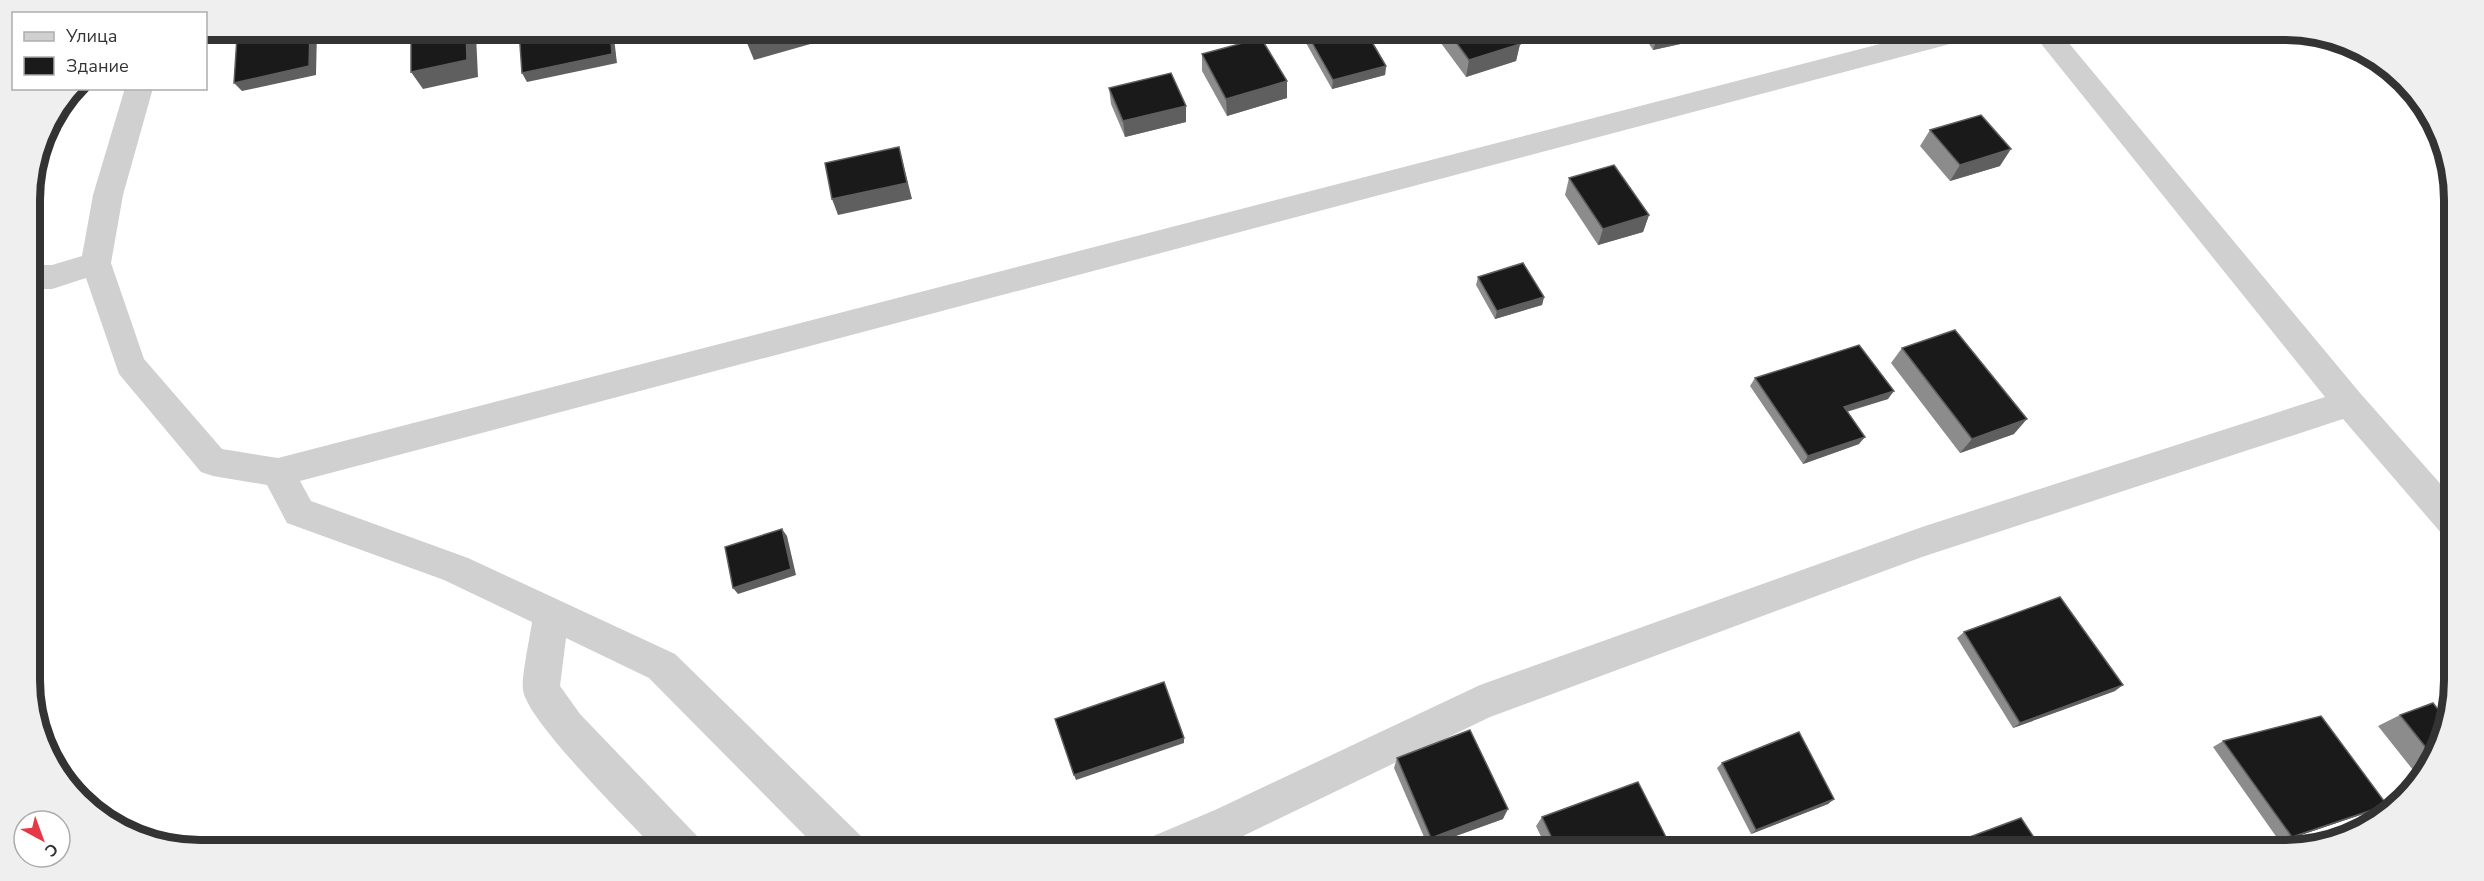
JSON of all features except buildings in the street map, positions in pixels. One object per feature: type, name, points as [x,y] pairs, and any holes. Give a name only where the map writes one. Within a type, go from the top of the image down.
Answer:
[{"type":"street","points":[[138,90],[108,195],[96,263],[130,365],[213,462],[278,472],[1931,40]]},
{"type":"street","points":[[2051,40],[2349,404],[2444,512]]},
{"type":"street","points":[[41,278],[52,277],[96,263]]},
{"type":"street","points":[[1191,840],[1480,703],[1922,542],[2349,404]]},
{"type":"street","points":[[278,472],[299,512],[456,568],[662,666],[837,840]]},
{"type":"street","points":[[551,613],[541,690],[567,727],[674,840]]}]
